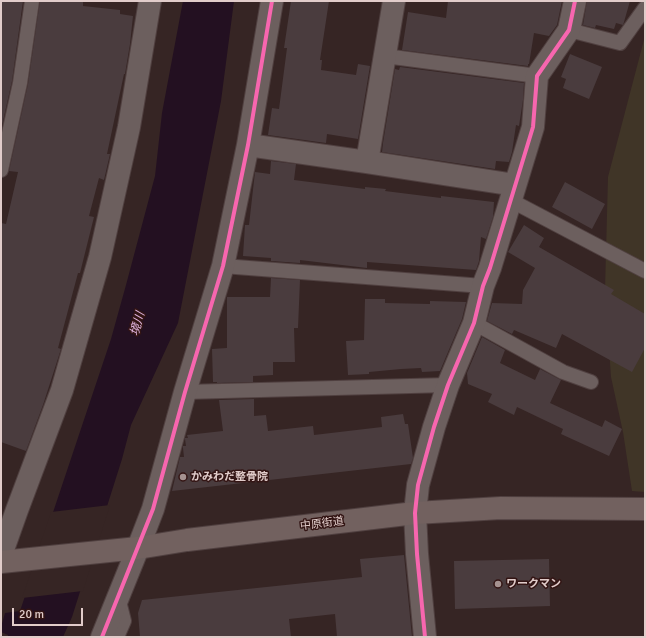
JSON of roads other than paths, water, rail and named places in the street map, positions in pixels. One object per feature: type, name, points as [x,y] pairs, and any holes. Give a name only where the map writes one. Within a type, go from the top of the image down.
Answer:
[{"type":"main road","name":"中原街道","points":[[3,560],[129,548],[414,513],[501,508],[645,509]]},
{"type":"street","points":[[3,560],[17,510],[62,390],[100,257],[129,127],[150,1]]},
{"type":"street","points":[[102,637],[118,596],[129,548],[153,509],[185,392],[223,266],[248,144],[272,1]]},
{"type":"street","points":[[368,162],[394,1]]},
{"type":"street","points":[[425,637],[414,513],[418,485],[434,427],[448,385],[474,324],[483,286],[490,268],[533,127],[537,76],[569,30],[575,1]]},
{"type":"street","points":[[248,144],[368,162],[513,192]]},
{"type":"lane","points":[[1,170],[20,83],[32,1]]},
{"type":"lane","points":[[569,30],[620,43],[645,8]]},
{"type":"lane","points":[[385,56],[537,76]]},
{"type":"lane","points":[[513,192],[645,271]]},
{"type":"lane","points":[[223,266],[483,286]]},
{"type":"lane","points":[[474,324],[563,372],[591,382]]},
{"type":"lane","points":[[185,392],[448,385]]},
{"type":"lane","points":[[117,637],[124,621],[118,596]]},
{"type":"water","name":"境川","points":[[183,1],[234,1],[221,101],[178,323],[131,425],[122,459],[72,617],[63,637],[8,637],[8,635],[1,632],[5,613],[20,611],[111,339],[126,285],[155,176],[162,113]]},
{"type":"place","name":"かみわだ整骨院","points":[[183,477]]},
{"type":"place","name":"ワークマン","points":[[498,584]]}]
